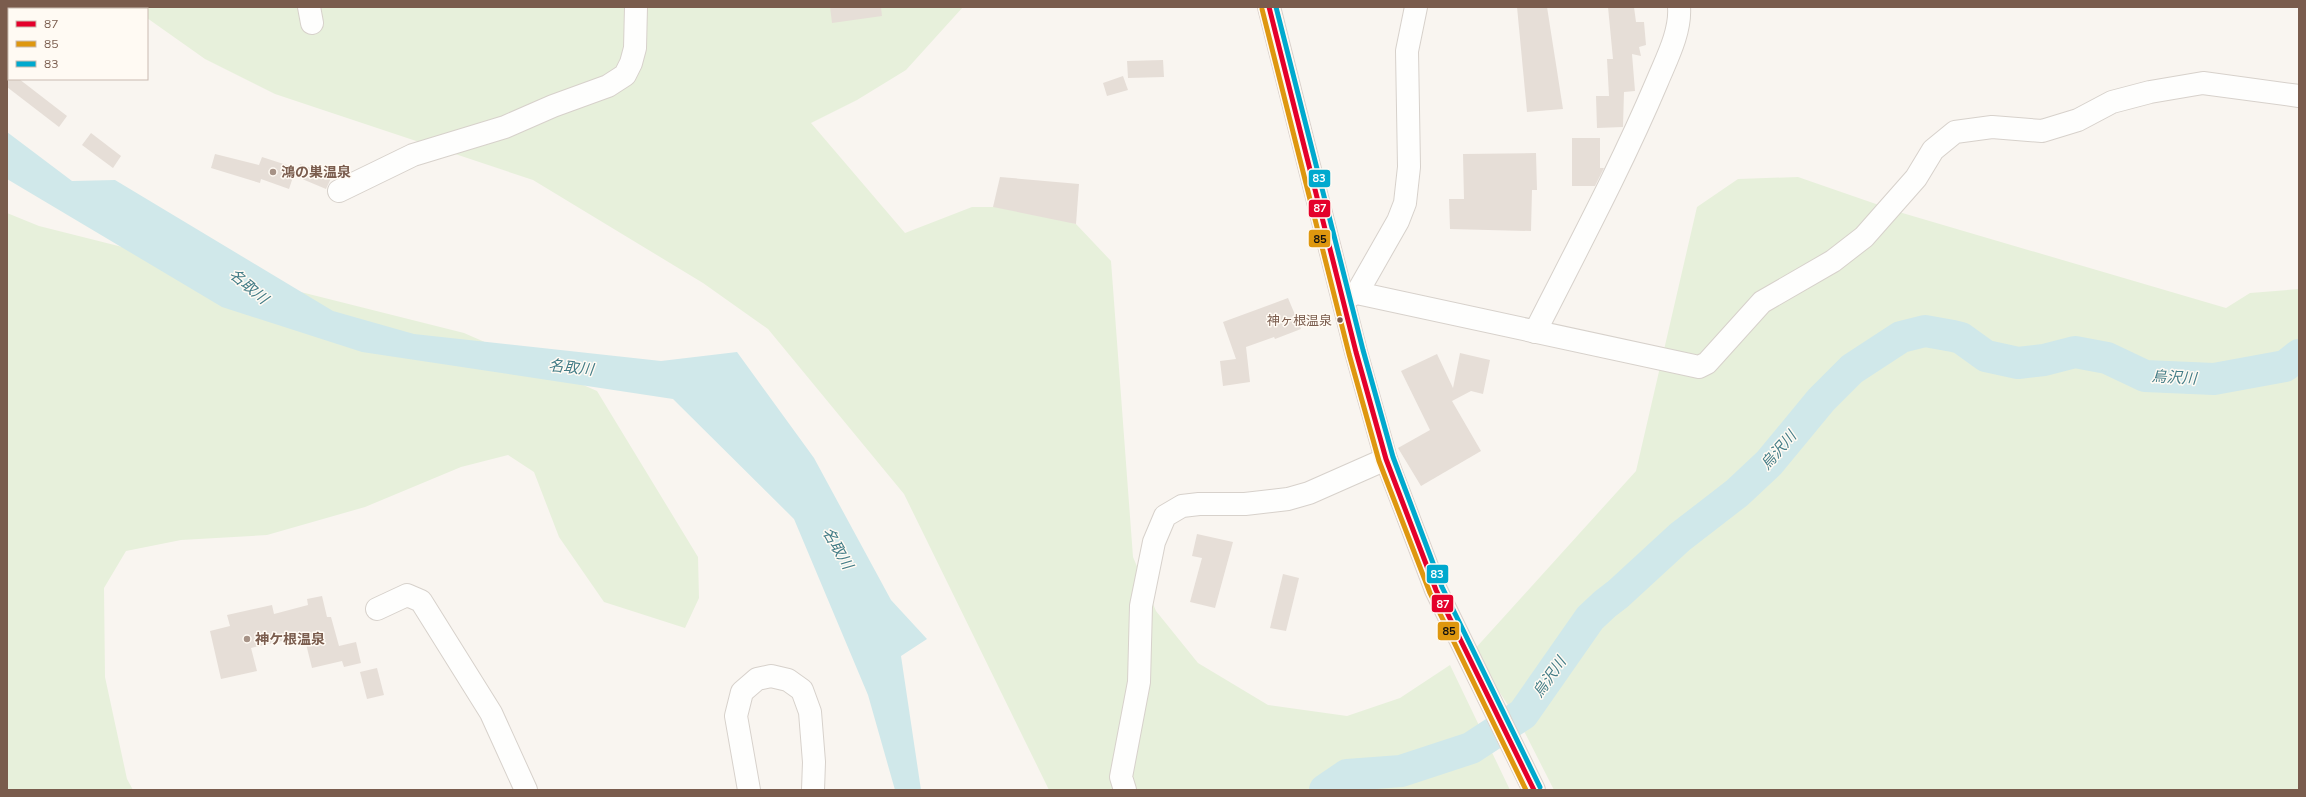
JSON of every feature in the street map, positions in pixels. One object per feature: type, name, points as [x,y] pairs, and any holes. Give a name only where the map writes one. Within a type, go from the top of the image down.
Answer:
[{"type":"main road","points":[[1269,7],[1350,296],[1356,352],[1386,459],[1436,590],[1534,790]]},
{"type":"street","points":[[338,191],[413,155],[505,127],[553,106],[608,86],[625,75],[631,63],[635,48],[636,7]]},
{"type":"street","points":[[1416,7],[1407,51],[1409,167],[1405,203],[1398,221],[1350,296],[1535,332],[1699,367],[1707,363],[1762,302],[1833,261],[1864,237],[1916,178],[1933,150],[1955,132],[1992,127],[2042,131],[2078,120],[2112,102],[2150,92],[2203,83],[2299,96]]},
{"type":"street","points":[[1535,332],[1643,115],[1671,48],[1680,14],[1679,7]]},
{"type":"street","points":[[1125,790],[1121,777],[1139,682],[1141,606],[1154,542],[1165,516],[1182,506],[1199,504],[1245,504],[1288,500],[1310,493],[1386,459]]},
{"type":"street","points":[[377,609],[407,596],[421,601],[491,713],[526,790]]},
{"type":"street","points":[[749,790],[736,716],[742,692],[757,679],[771,676],[788,680],[802,690],[810,712],[814,762],[813,790]]},
{"type":"green space","points":[[131,7],[963,7],[906,70],[857,100],[811,123],[905,233],[972,207],[1023,207],[1076,224],[1111,261],[1133,557],[1156,611],[1198,663],[1268,705],[1347,716],[1400,698],[1450,665],[1510,790],[1049,790],[904,494],[768,329],[703,283],[533,180],[275,94],[205,59],[148,19],[148,8]]},
{"type":"green space","points":[[1798,177],[1899,212],[2226,308],[2250,293],[2299,289],[2299,790],[1554,790],[1522,727],[1473,651],[1636,471],[1697,207],[1738,179]]},
{"type":"green space","points":[[7,213],[39,226],[464,333],[597,391],[698,557],[699,598],[685,628],[604,602],[559,537],[534,472],[508,455],[461,467],[365,507],[267,535],[181,540],[126,551],[104,588],[105,677],[127,779],[133,790],[7,790]]},
{"type":"water","name":"名取川","points":[[7,132],[72,181],[115,180],[333,311],[414,334],[661,361],[737,352],[814,458],[891,600],[927,639],[901,656],[921,790],[895,790],[868,695],[794,519],[673,399],[362,352],[222,307],[7,179]]},
{"type":"building","points":[[830,7],[881,7],[882,16],[832,23]]},
{"type":"building","points":[[1517,7],[1547,7],[1563,109],[1527,112]]},
{"type":"building","points":[[1608,7],[1634,7],[1636,22],[1644,22],[1646,45],[1639,47],[1641,56],[1632,54],[1635,91],[1624,92],[1623,127],[1597,128],[1596,96],[1609,96],[1607,59],[1613,59]]},
{"type":"building","points":[[1163,60],[1164,77],[1128,78],[1127,61]]},
{"type":"building","points":[[1123,76],[1128,90],[1107,96],[1103,83]]},
{"type":"building","points":[[7,79],[20,80],[67,116],[59,127],[7,87]]},
{"type":"building","points":[[91,133],[121,156],[113,168],[82,145]]},
{"type":"building","points":[[1572,138],[1600,138],[1600,168],[1604,168],[1595,186],[1572,186]]},
{"type":"building","points":[[1536,153],[1537,190],[1532,190],[1531,231],[1450,229],[1449,199],[1464,199],[1463,154]]},
{"type":"building","points":[[215,154],[259,165],[262,157],[296,168],[289,189],[261,179],[260,183],[211,168]]},
{"type":"building","points":[[300,164],[332,176],[326,189],[295,176]]},
{"type":"building","points":[[1000,177],[1079,184],[1076,224],[993,207]]},
{"type":"building","points":[[1288,298],[1301,329],[1275,339],[1274,337],[1246,347],[1250,382],[1223,386],[1220,361],[1236,359],[1223,322]]},
{"type":"building","points":[[1460,353],[1490,360],[1483,394],[1471,391],[1452,401],[1481,451],[1421,486],[1398,448],[1430,430],[1401,371],[1437,354],[1453,388]]},
{"type":"building","points":[[1197,534],[1233,542],[1215,608],[1190,602],[1202,558],[1192,556]]},
{"type":"building","points":[[1283,574],[1299,578],[1286,631],[1270,628]]},
{"type":"building","points":[[322,596],[327,617],[331,617],[339,646],[356,642],[361,663],[344,667],[342,661],[312,668],[304,636],[251,648],[257,671],[221,679],[210,631],[230,626],[227,615],[272,605],[274,614],[308,605],[307,599]]},
{"type":"building","points":[[377,668],[384,695],[367,699],[360,672]]},
{"type":"waterway","name":"烏沢川","points":[[1325,790],[1347,775],[1401,771],[1471,748],[1523,714],[1590,618],[1680,537],[1737,493],[1769,463],[1821,400],[1852,369],[1901,337],[1925,331],[1953,336],[1961,338],[1986,356],[2018,363],[2044,360],[2075,352],[2107,358],[2145,376],[2214,379],[2285,366],[2299,355]]},
{"type":"transit line","name":"87","points":[[1269,7],[1356,352],[1386,459],[1436,590],[1534,790]]},
{"type":"transit line","name":"83","points":[[1276,7],[1363,350],[1393,457],[1442,587],[1540,787]]},
{"type":"transit line","name":"85","points":[[1262,9],[1349,354],[1379,461],[1430,593],[1526,790]]},
{"type":"place","name":"鴻の巣温泉","points":[[273,172]]},
{"type":"place","name":"神ヶ根温泉","points":[[1340,320]]},
{"type":"place","name":"神ケ根温泉","points":[[247,639]]}]
